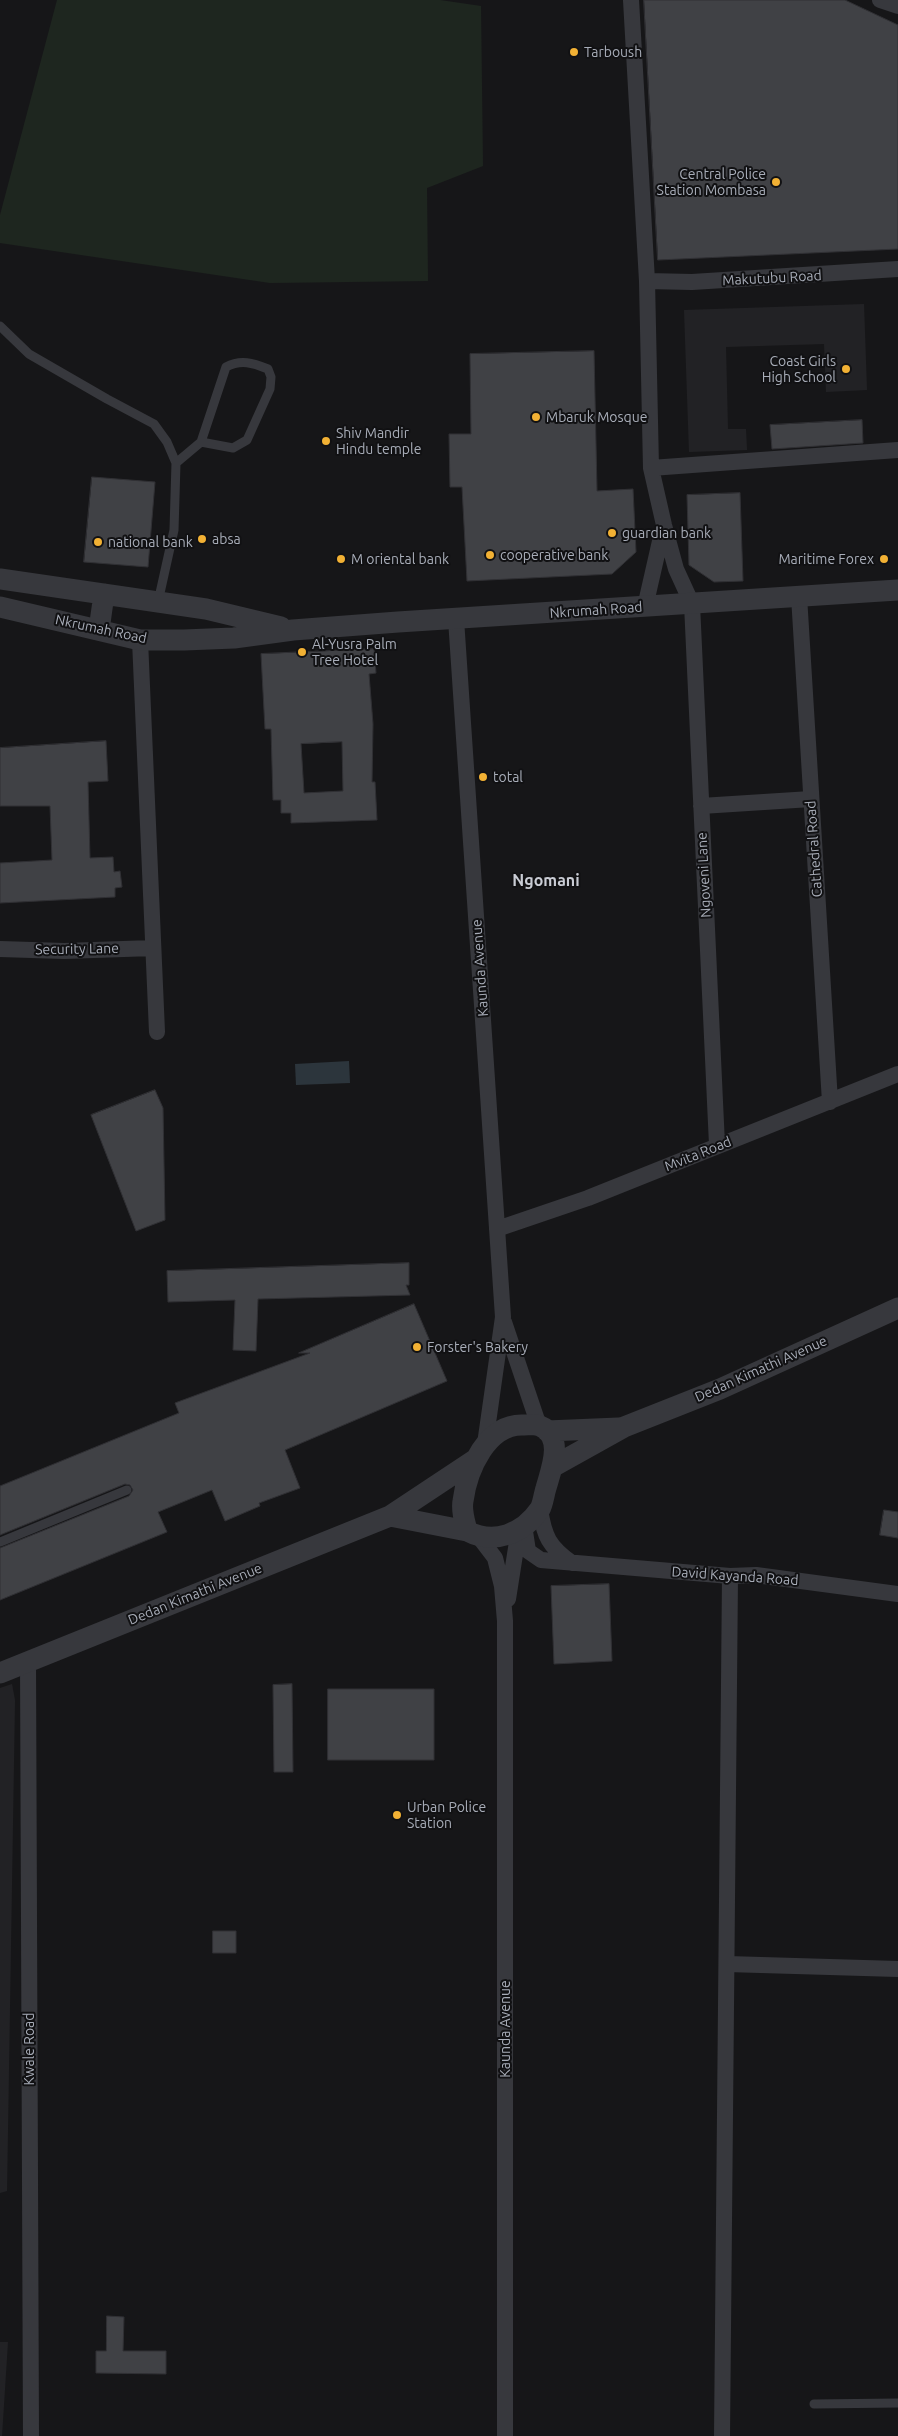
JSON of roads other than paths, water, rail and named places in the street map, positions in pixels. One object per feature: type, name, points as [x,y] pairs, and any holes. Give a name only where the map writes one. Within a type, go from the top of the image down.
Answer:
[{"type":"street","points":[[631,0],[647,281],[652,468],[664,525],[676,569],[692,604]]},
{"type":"street","points":[[880,0],[898,6]]},
{"type":"street","name":"Makutubu Road","points":[[647,281],[712,281],[898,270]]},
{"type":"street","points":[[652,468],[898,450]]},
{"type":"street","points":[[645,607],[664,525]]},
{"type":"street","name":"Nkrumah Road","points":[[0,579],[206,609],[293,630]]},
{"type":"street","name":"Nkrumah Road","points":[[0,606],[140,640],[234,638],[293,630],[898,590]]},
{"type":"street","points":[[99,630],[104,594]]},
{"type":"street","name":"Cathedral Road","points":[[798,596],[830,1102]]},
{"type":"street","name":"Ngoveni Lane","points":[[692,604],[717,1145]]},
{"type":"street","name":"Kaunda Avenue","points":[[456,619],[503,1318]]},
{"type":"street","points":[[140,640],[157,1032]]},
{"type":"street","points":[[701,806],[811,799]]},
{"type":"street","name":"Security Lane","points":[[0,949],[64,951],[153,948]]},
{"type":"street","name":"Mvita Road","points":[[497,1229],[588,1198],[898,1074]]},
{"type":"street","name":"Dedan Kimathi Avenue","points":[[554,1466],[624,1428],[720,1389],[898,1308]]},
{"type":"street","points":[[390,1516],[498,1538],[522,1527],[540,1509],[554,1466],[555,1446],[543,1428],[503,1318]]},
{"type":"street","points":[[503,1318],[481,1451],[463,1501],[473,1534],[494,1558],[502,1586],[505,1622]]},
{"type":"street","points":[[481,1451],[500,1432],[518,1425],[543,1428]]},
{"type":"street","name":"Dedan Kimathi Avenue","points":[[543,1428],[624,1428]]},
{"type":"street","name":"Dedan Kimathi Avenue","points":[[0,1673],[390,1516],[481,1451]]},
{"type":"street","points":[[540,1509],[549,1542],[555,1551],[572,1564]]},
{"type":"street","points":[[505,1622],[522,1527]]},
{"type":"street","name":"David Kayanda Road","points":[[522,1527],[530,1554],[541,1560],[730,1576],[756,1574],[898,1594]]},
{"type":"street","points":[[722,2436],[730,1576]]},
{"type":"street","name":"Kaunda Avenue","points":[[505,1622],[505,2436]]},
{"type":"street","name":"Kwale Road","points":[[28,1661],[31,2436]]},
{"type":"street","points":[[727,1964],[898,1969]]},
{"type":"lane","points":[[0,326],[29,354],[154,424],[167,442],[176,463],[174,530],[158,602]]},
{"type":"lane","points":[[176,463],[201,442],[226,367],[236,361],[268,368],[272,377],[270,389],[247,440],[233,448],[201,442]]},
{"type":"lane","points":[[0,1542],[127,1490]]},
{"type":"lane","points":[[814,2404],[898,2403]]},
{"type":"place","name":"Tarboush","points":[[574,52]]},
{"type":"place","name":"Central Police Station Mombasa","points":[[776,182]]},
{"type":"place","name":"Coast Girls High School","points":[[846,369]]},
{"type":"place","name":"Mbaruk Mosque","points":[[536,417]]},
{"type":"place","name":"Shiv Mandir Hindu temple","points":[[326,441]]},
{"type":"place","name":"guardian bank","points":[[612,533]]},
{"type":"place","name":"absa","points":[[202,539]]},
{"type":"place","name":"national bank","points":[[98,542]]},
{"type":"place","name":"cooperative bank","points":[[490,555]]},
{"type":"place","name":"M oriental bank","points":[[341,559]]},
{"type":"place","name":"Maritime Forex","points":[[884,559]]},
{"type":"place","name":"Al-Yusra Palm Tree Hotel","points":[[302,652]]},
{"type":"place","name":"total","points":[[483,777]]},
{"type":"place","name":"Forster's Bakery","points":[[417,1347]]},
{"type":"place","name":"Urban Police Station","points":[[397,1815]]},
{"type":"district","name":"Ngomani","points":[[546,881]]}]
